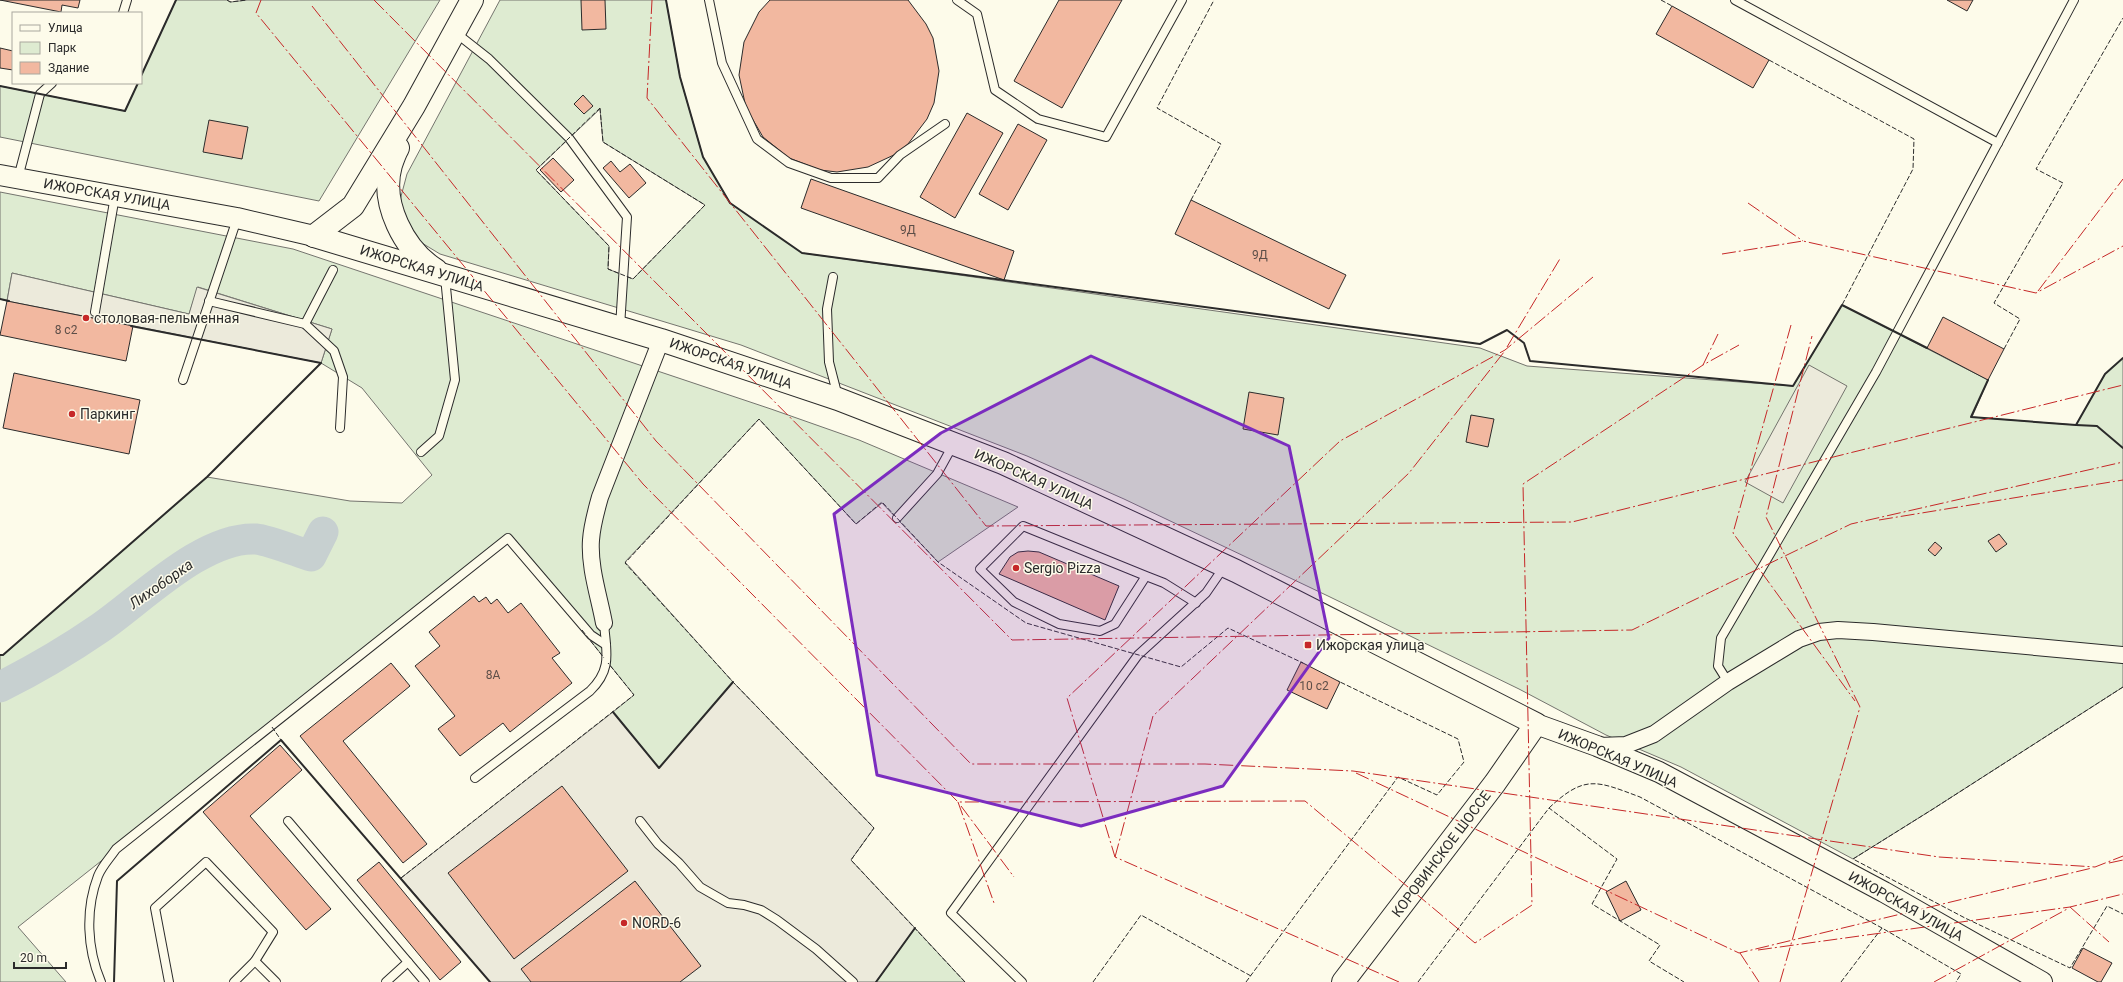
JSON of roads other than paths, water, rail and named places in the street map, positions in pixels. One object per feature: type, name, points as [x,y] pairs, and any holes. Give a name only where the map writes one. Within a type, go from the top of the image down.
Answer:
[{"type":"main road","points":[[314,236],[353,206],[414,106],[472,0]]},
{"type":"main road","points":[[414,106],[391,166],[389,193],[397,222],[404,236],[421,257],[445,275]]},
{"type":"main road","name":"ИЖОРСКАЯ УЛИЦА","points":[[314,236],[662,340],[838,400],[1003,463],[1225,566],[1536,724]]},
{"type":"main road","name":"КОРОВИНСКОЕ ШОССЕ","points":[[1343,982],[1495,783],[1536,724]]},
{"type":"street","name":"ИЖОРСКАЯ УЛИЦА","points":[[9,177],[237,218],[314,236]]},
{"type":"street","points":[[604,623],[591,560],[590,540],[593,519],[600,497],[662,340]]},
{"type":"street","points":[[1598,746],[1626,745],[1654,734],[1728,682],[1799,639],[1819,632],[1838,630],[2123,655]]},
{"type":"street","name":"ИЖОРСКАЯ УЛИЦА","points":[[1536,724],[1598,746],[1666,776],[1884,892],[2042,982]]},
{"type":"lane","points":[[123,12],[127,0]]},
{"type":"lane","points":[[709,0],[722,63],[757,139],[789,163],[831,178],[878,178],[900,155],[945,124]]},
{"type":"lane","points":[[957,0],[977,14],[995,90],[1038,119],[1106,137],[1182,0]]},
{"type":"lane","points":[[1735,0],[1998,143]]},
{"type":"lane","points":[[1728,682],[1718,666],[1721,638],[1876,372],[2074,0]]},
{"type":"lane","points":[[454,32],[488,59],[569,138],[627,217],[620,328]]},
{"type":"lane","points":[[9,177],[40,94],[51,84]]},
{"type":"lane","points":[[94,312],[115,196]]},
{"type":"lane","points":[[183,380],[237,218]]},
{"type":"lane","points":[[305,324],[333,270]]},
{"type":"lane","points":[[421,452],[439,436],[455,380],[445,275]]},
{"type":"lane","points":[[834,277],[827,309],[830,362],[838,400]]},
{"type":"lane","points":[[209,301],[305,324],[334,351],[343,376],[340,428]]},
{"type":"lane","points":[[897,518],[937,474],[954,444]]},
{"type":"lane","points":[[1146,576],[1115,624],[1100,631],[1059,624],[1014,602],[980,569],[1022,526],[1164,583],[1196,603]]},
{"type":"lane","points":[[102,982],[94,965],[89,930],[91,902],[99,875],[116,850],[508,538],[591,634],[606,645]]},
{"type":"lane","points":[[1022,982],[951,913],[1138,655],[1206,593],[1225,566]]},
{"type":"lane","points":[[475,778],[590,691],[601,680],[606,667],[604,623]]},
{"type":"lane","points":[[288,821],[425,982]]},
{"type":"lane","points":[[640,821],[658,844],[679,863],[700,886],[728,903],[744,905],[761,910],[777,920],[816,948],[853,982]]},
{"type":"lane","points":[[168,982],[155,908],[206,862],[273,932],[255,961],[234,982]]},
{"type":"lane","points":[[255,961],[276,982]]},
{"type":"lane","points":[[386,982],[408,962]]},
{"type":"waterway","name":"Лихоборка","points":[[0,687],[38,667],[76,644],[100,628],[153,587],[194,558],[215,548],[236,541],[256,539],[311,556],[323,532]]},
{"type":"place","name":"столовая-пельменная","points":[[86,318]]},
{"type":"place","name":"Паркинг","points":[[72,414]]},
{"type":"place","name":"Sergio Pizza","points":[[1016,568]]},
{"type":"place","name":"Ижорская улица","points":[[1308,645]]},
{"type":"place","name":"NORD-6","points":[[624,923]]}]
